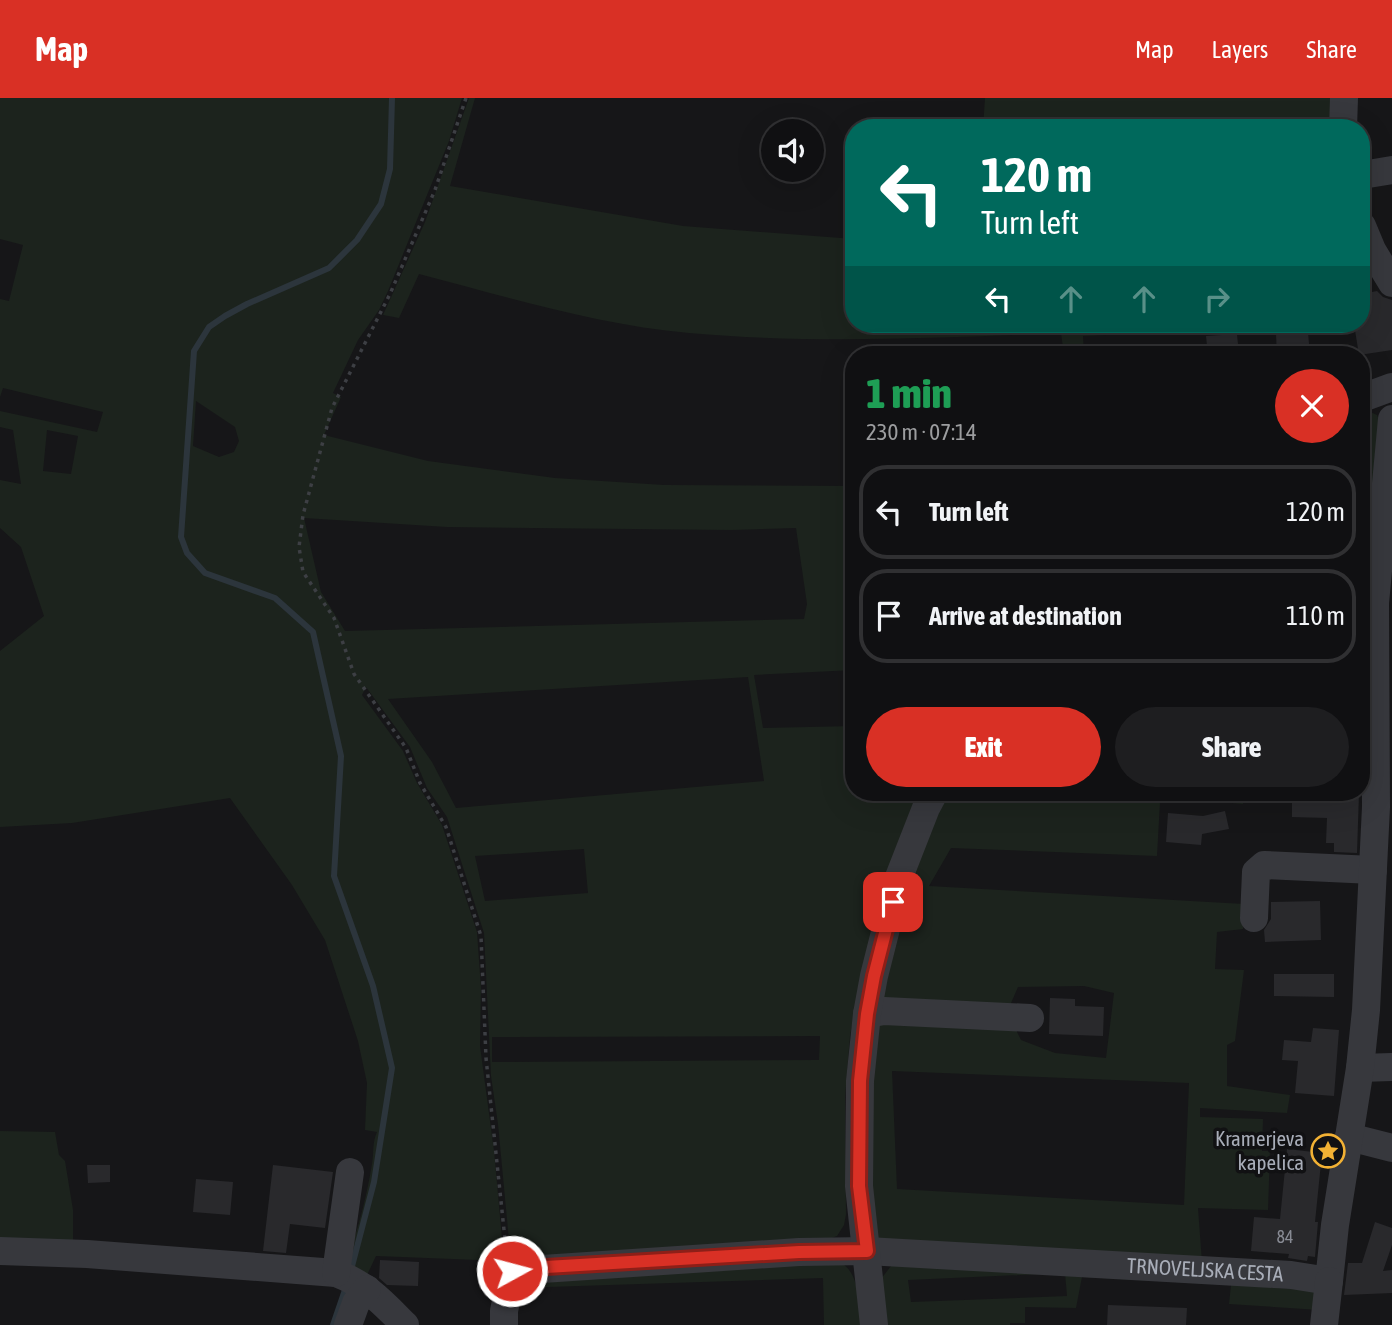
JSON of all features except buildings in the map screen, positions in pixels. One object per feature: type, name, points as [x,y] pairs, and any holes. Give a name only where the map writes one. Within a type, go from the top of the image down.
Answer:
[{"type":"street","points":[[1343,119],[1344,98]]},
{"type":"street","points":[[1370,174],[1392,170]]},
{"type":"street","points":[[1370,245],[1392,283]]},
{"type":"street","points":[[1370,395],[1392,387]]},
{"type":"street","points":[[1324,1325],[1335,1225],[1360,1068],[1366,1010],[1381,929],[1373,870],[1384,727],[1384,603],[1392,419]]},
{"type":"street","points":[[874,1325],[859,1186],[860,1081],[867,1014],[899,877],[930,801]]},
{"type":"street","points":[[1254,918],[1256,872],[1264,866],[1373,870]]},
{"type":"street","points":[[867,1014],[884,1011],[1030,1018]]},
{"type":"street","points":[[1360,1068],[1392,1067]]},
{"type":"street","points":[[1349,1137],[1392,1148]]},
{"type":"street","points":[[348,1325],[356,1303],[350,1280],[350,1172]]},
{"type":"street","points":[[0,1251],[87,1254],[350,1280],[378,1297],[405,1325]]},
{"type":"street","name":"TRNOVELJSKA CESTA","points":[[512,1271],[786,1252],[867,1251],[1292,1275],[1329,1281]]},
{"type":"street","points":[[504,1325],[512,1271]]},
{"type":"path","points":[[466,98],[430,201],[390,295],[332,408],[303,515],[299,547],[303,572],[334,618],[354,674],[406,748],[420,783],[446,827],[481,936],[486,1058],[506,1250],[512,1271]]},
{"type":"shaded area","points":[[0,98],[462,98],[449,141],[388,291],[379,310],[358,340],[333,393],[341,397],[324,435],[428,461],[555,478],[664,485],[845,486],[845,670],[754,675],[763,728],[845,726],[845,801],[920,801],[864,961],[850,1036],[845,1097],[846,1214],[844,1225],[837,1236],[818,1243],[515,1261],[510,1251],[491,1076],[484,933],[447,817],[427,788],[410,747],[366,687],[362,695],[403,751],[417,783],[442,825],[477,932],[481,988],[480,1046],[494,1151],[504,1261],[376,1256],[367,1275],[343,1265],[361,1216],[377,1132],[365,1130],[367,1083],[358,1041],[325,940],[292,885],[230,798],[72,823],[0,827],[0,651],[44,616],[21,547],[0,528],[0,480],[21,484],[13,430],[0,427],[0,411],[97,432],[103,412],[3,388],[0,397],[0,299],[9,301],[23,245],[0,239]],"holes":[[[196,401],[235,427],[239,441],[234,452],[219,457],[193,446]],[[47,430],[78,436],[71,474],[43,471]],[[304,518],[447,527],[731,530],[796,528],[807,604],[804,619],[345,631],[321,592]],[[748,677],[764,781],[456,808],[432,762],[388,699]],[[584,849],[588,893],[485,901],[475,856]],[[820,1036],[819,1060],[492,1062],[492,1037]]]},
{"type":"shaded area","points":[[469,98],[475,98],[450,186],[683,226],[845,238],[845,333],[1061,333],[828,339],[689,333],[620,324],[419,274],[399,318],[383,315],[425,222]]},
{"type":"shaded area","points":[[985,98],[1338,98],[1338,119],[984,119]]},
{"type":"shaded area","points":[[1061,333],[1153,333],[1083,336],[1084,346],[1063,346]]},
{"type":"shaded area","points":[[1370,412],[1377,415],[1381,425],[1374,496],[1370,496]]},
{"type":"shaded area","points":[[943,801],[1160,802],[1157,856],[951,848],[929,886],[1244,904],[1243,929],[1217,932],[1215,969],[1244,970],[1235,1041],[1227,1045],[1227,1086],[1290,1095],[1287,1113],[1200,1108],[1200,1117],[1263,1119],[1262,1151],[1270,1151],[1268,1210],[1198,1208],[1202,1262],[876,1240],[866,1111],[878,1019],[1014,1026],[1021,1040],[1055,1053],[1106,1058],[1114,993],[1084,986],[1018,987],[1008,1010],[879,1001],[893,928]],"holes":[[[892,1071],[1189,1083],[1184,1205],[897,1189]]]},
{"type":"shaded area","points":[[1211,801],[1243,801],[1243,804]]},
{"type":"shaded area","points":[[0,1131],[55,1132],[59,1155],[65,1161],[73,1210],[73,1244],[0,1244]]},
{"type":"shaded area","points":[[840,1262],[847,1267],[855,1281],[861,1325],[824,1325],[823,1278],[517,1288],[521,1281]]},
{"type":"shaded area","points":[[900,1262],[1062,1273],[908,1280],[911,1302],[1067,1296],[1065,1273],[1321,1291],[1319,1310],[1229,1304],[1231,1285],[1082,1277],[1076,1308],[1025,1307],[1025,1323],[883,1325],[881,1279],[891,1266]]},
{"type":"waterway","points":[[351,1270],[374,1182],[392,1068],[373,986],[334,876],[341,756],[313,632],[275,598],[205,573],[187,553],[181,537],[194,351],[209,327],[225,316],[329,268],[357,240],[381,204],[390,169],[392,98]]},
{"type":"waterway","points":[[333,1325],[346,1287]]},
{"type":"place","name":"Kramerjeva kapelica","points":[[1328,1151]]},
{"type":"route","points":[[512,1271],[799,1252],[867,1251],[859,1186],[860,1081],[874,976],[893,902]]}]
